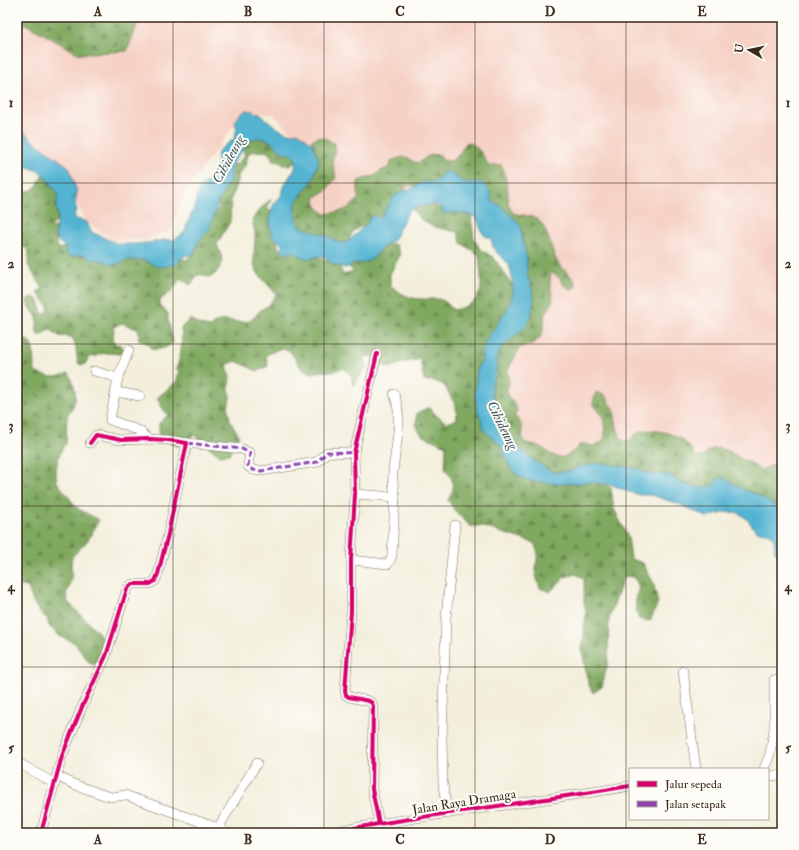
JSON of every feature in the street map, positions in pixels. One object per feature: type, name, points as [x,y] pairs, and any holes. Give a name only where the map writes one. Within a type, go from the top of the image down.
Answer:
[{"type":"street","points":[[129,350],[118,378],[110,420],[140,431],[149,439]]},
{"type":"street","points":[[377,354],[354,453],[355,494],[351,612],[346,695],[369,701],[373,706],[372,788],[379,824]]},
{"type":"street","points":[[94,371],[118,378]]},
{"type":"street","points":[[116,392],[140,396]]},
{"type":"street","points":[[352,560],[388,564],[392,555],[395,497],[393,472],[398,433],[397,401],[394,394]]},
{"type":"street","points":[[90,442],[96,435],[121,440],[168,440],[242,449],[250,453],[248,466],[253,470],[261,471],[316,462],[327,452],[354,453]]},
{"type":"street","points":[[41,833],[62,756],[71,732],[106,656],[127,589],[132,584],[150,584],[155,580],[158,574],[187,443]]},
{"type":"street","points":[[355,494],[395,497]]},
{"type":"street","points":[[447,814],[442,784],[442,741],[446,618],[455,525]]},
{"type":"street","points":[[683,671],[696,768]]},
{"type":"street","points":[[764,768],[770,754],[774,730],[774,680]]},
{"type":"street","points":[[17,762],[56,780],[112,797],[126,796],[218,828],[227,833]]},
{"type":"street","points":[[218,828],[257,763]]},
{"type":"street","points":[[769,776],[782,775]]},
{"type":"street","name":"Jalan Raya Dramaga","points":[[326,833],[492,806],[629,786]]},
{"type":"shaded area","points":[[17,17],[782,17],[782,504],[637,467],[546,461],[509,425],[499,379],[505,353],[539,332],[495,184],[385,198],[365,223],[344,235],[301,219],[321,162],[273,114],[253,114],[232,128],[184,194],[170,231],[144,240],[113,240],[87,223],[51,154],[17,130]]},
{"type":"green space","points":[[21,17],[140,17],[127,51],[79,54],[22,22]]},
{"type":"green space","points":[[245,136],[267,139],[283,153],[289,153],[294,156],[296,162],[289,166],[274,160],[267,151],[251,152],[248,155],[245,166],[239,174],[231,200],[230,222],[217,244],[223,261],[219,268],[212,276],[209,277],[201,274],[196,276],[190,285],[181,278],[172,291],[160,300],[160,306],[168,313],[173,342],[169,346],[152,349],[149,344],[139,340],[139,330],[122,323],[114,328],[113,339],[115,344],[121,345],[124,350],[120,354],[109,353],[92,356],[87,358],[88,360],[84,365],[79,364],[72,337],[59,336],[50,329],[43,335],[38,335],[36,316],[28,306],[27,299],[33,297],[40,302],[43,314],[48,312],[48,306],[37,292],[43,289],[28,265],[29,253],[26,248],[20,246],[20,240],[23,235],[17,231],[17,194],[32,190],[37,186],[43,174],[58,193],[58,199],[55,203],[57,221],[49,228],[56,227],[55,233],[59,249],[65,247],[181,258],[186,260],[195,252],[198,242],[206,233],[211,217],[219,208],[218,202],[224,192],[231,166],[237,164],[245,155],[242,149]]},
{"type":"green space","points":[[319,137],[325,138],[335,144],[332,160],[336,177],[326,191],[317,196],[315,200],[317,206],[325,214],[339,212],[351,206],[358,199],[358,181],[376,175],[390,167],[391,161],[402,157],[409,158],[413,162],[419,163],[428,156],[440,155],[442,160],[451,161],[456,158],[467,142],[478,149],[489,167],[501,165],[504,170],[508,191],[508,203],[513,213],[533,217],[543,225],[556,259],[561,267],[574,279],[576,286],[572,289],[566,286],[560,278],[551,272],[550,283],[552,300],[550,307],[545,313],[542,333],[533,343],[519,348],[509,368],[507,392],[516,408],[517,412],[514,416],[521,424],[523,441],[541,447],[557,457],[568,455],[576,450],[579,445],[585,444],[591,446],[602,442],[605,437],[604,418],[593,404],[596,392],[605,396],[608,399],[609,404],[614,408],[620,437],[622,440],[628,441],[637,433],[642,431],[660,431],[678,437],[690,447],[696,457],[702,457],[712,449],[721,448],[741,459],[750,462],[761,470],[773,465],[782,466],[782,514],[777,507],[756,494],[750,492],[700,491],[694,487],[681,483],[669,475],[582,466],[571,471],[552,472],[549,474],[513,445],[488,390],[498,363],[495,352],[531,317],[489,190],[481,182],[467,185],[453,175],[434,182],[429,182],[422,186],[408,185],[384,214],[381,216],[372,217],[368,226],[362,226],[353,231],[346,247],[325,244],[296,224],[293,203],[309,144],[313,139]]},
{"type":"green space","points":[[271,199],[267,209],[271,211],[270,222],[272,234],[277,240],[278,247],[285,253],[296,252],[305,258],[317,257],[339,265],[343,275],[354,272],[349,267],[351,265],[368,261],[389,243],[396,245],[400,255],[390,274],[390,285],[409,297],[442,300],[453,310],[465,307],[478,297],[481,283],[479,255],[461,243],[458,232],[438,228],[426,223],[412,208],[432,204],[450,213],[461,213],[471,216],[474,239],[480,249],[494,258],[513,286],[513,307],[485,351],[501,446],[517,475],[602,481],[611,488],[614,509],[628,537],[631,559],[643,563],[653,582],[658,603],[650,621],[639,619],[636,611],[636,603],[639,587],[634,577],[624,576],[609,618],[608,661],[602,687],[593,693],[588,683],[582,650],[586,613],[584,602],[584,578],[575,574],[565,577],[550,592],[540,588],[536,576],[538,553],[534,543],[481,526],[470,526],[455,511],[448,500],[453,484],[451,477],[445,469],[446,446],[422,435],[416,426],[417,413],[429,407],[437,416],[447,423],[457,419],[456,406],[444,385],[434,381],[424,381],[420,359],[389,368],[379,364],[374,357],[364,356],[367,366],[353,386],[351,375],[343,368],[333,372],[322,371],[312,373],[302,369],[289,350],[279,349],[266,355],[268,366],[257,371],[236,361],[227,365],[230,376],[230,398],[228,409],[230,420],[239,436],[229,454],[219,455],[194,435],[177,446],[168,442],[159,435],[159,423],[168,415],[162,408],[157,398],[176,382],[180,371],[176,369],[181,349],[181,328],[190,319],[200,325],[210,327],[219,321],[224,320],[249,321],[270,304],[276,294],[256,270],[254,261],[255,232],[252,220],[259,210]]},
{"type":"green space","points":[[25,338],[32,346],[34,368],[36,373],[52,377],[69,373],[74,388],[75,400],[67,416],[66,444],[63,446],[59,455],[56,478],[57,482],[77,508],[99,520],[88,540],[72,557],[72,573],[66,594],[68,602],[98,632],[106,646],[97,665],[89,662],[75,643],[61,637],[49,626],[47,618],[34,604],[28,587],[17,585],[17,340]]},
{"type":"water","name":"Cihideung","points":[[246,110],[257,113],[280,130],[290,133],[298,132],[312,143],[319,161],[312,181],[298,199],[294,209],[299,225],[303,228],[328,236],[337,242],[343,243],[349,241],[367,223],[370,217],[375,216],[380,219],[390,202],[399,192],[411,189],[422,182],[434,182],[440,178],[442,173],[448,171],[465,183],[481,182],[489,190],[492,201],[502,207],[518,222],[521,227],[527,260],[527,273],[534,300],[531,317],[525,327],[501,348],[497,357],[496,373],[492,383],[492,395],[510,434],[519,448],[533,460],[552,472],[571,471],[582,466],[600,463],[639,469],[651,475],[669,475],[683,484],[702,488],[715,485],[717,479],[724,478],[744,490],[756,494],[777,507],[782,514],[782,557],[775,552],[774,540],[771,534],[755,530],[748,520],[739,513],[728,512],[707,517],[676,503],[651,495],[640,495],[629,492],[613,485],[592,482],[564,484],[537,482],[517,475],[510,467],[501,446],[484,430],[477,408],[475,395],[476,377],[478,366],[482,361],[482,352],[490,335],[508,306],[512,296],[513,286],[509,265],[494,249],[491,238],[482,233],[476,217],[461,213],[443,213],[442,208],[437,204],[412,208],[408,212],[393,240],[380,249],[374,258],[364,263],[354,263],[349,267],[344,268],[329,262],[326,257],[321,256],[307,259],[300,256],[296,252],[285,253],[282,249],[281,243],[272,236],[270,217],[273,205],[281,196],[285,184],[295,168],[296,162],[294,156],[279,150],[267,139],[256,138],[251,140],[231,166],[229,182],[218,202],[210,228],[198,242],[195,252],[181,258],[178,263],[174,265],[158,267],[144,260],[128,260],[112,265],[102,260],[90,259],[86,255],[70,257],[66,253],[65,247],[57,240],[55,234],[58,216],[56,208],[58,193],[41,173],[22,165],[17,161],[17,130],[26,134],[69,167],[77,192],[75,204],[77,210],[74,214],[76,219],[87,222],[91,232],[118,244],[136,244],[162,240],[174,240],[185,232],[201,186],[215,174],[219,150],[234,139],[237,128],[235,122],[241,113]]},
{"type":"marked path","points":[[187,443],[242,449],[250,453],[248,466],[253,470],[261,471],[317,462],[327,452],[354,453]]},
{"type":"cycle path","points":[[377,354],[354,453],[355,494],[351,560],[351,612],[345,691],[346,695],[349,697],[369,701],[373,706],[372,789],[379,824]]},
{"type":"cycle path","points":[[41,833],[62,756],[82,707],[106,656],[127,589],[132,584],[150,584],[155,581],[158,574],[187,443],[149,439],[121,440],[96,435],[90,443]]},
{"type":"cycle path","points":[[326,833],[402,820],[629,786]]}]
